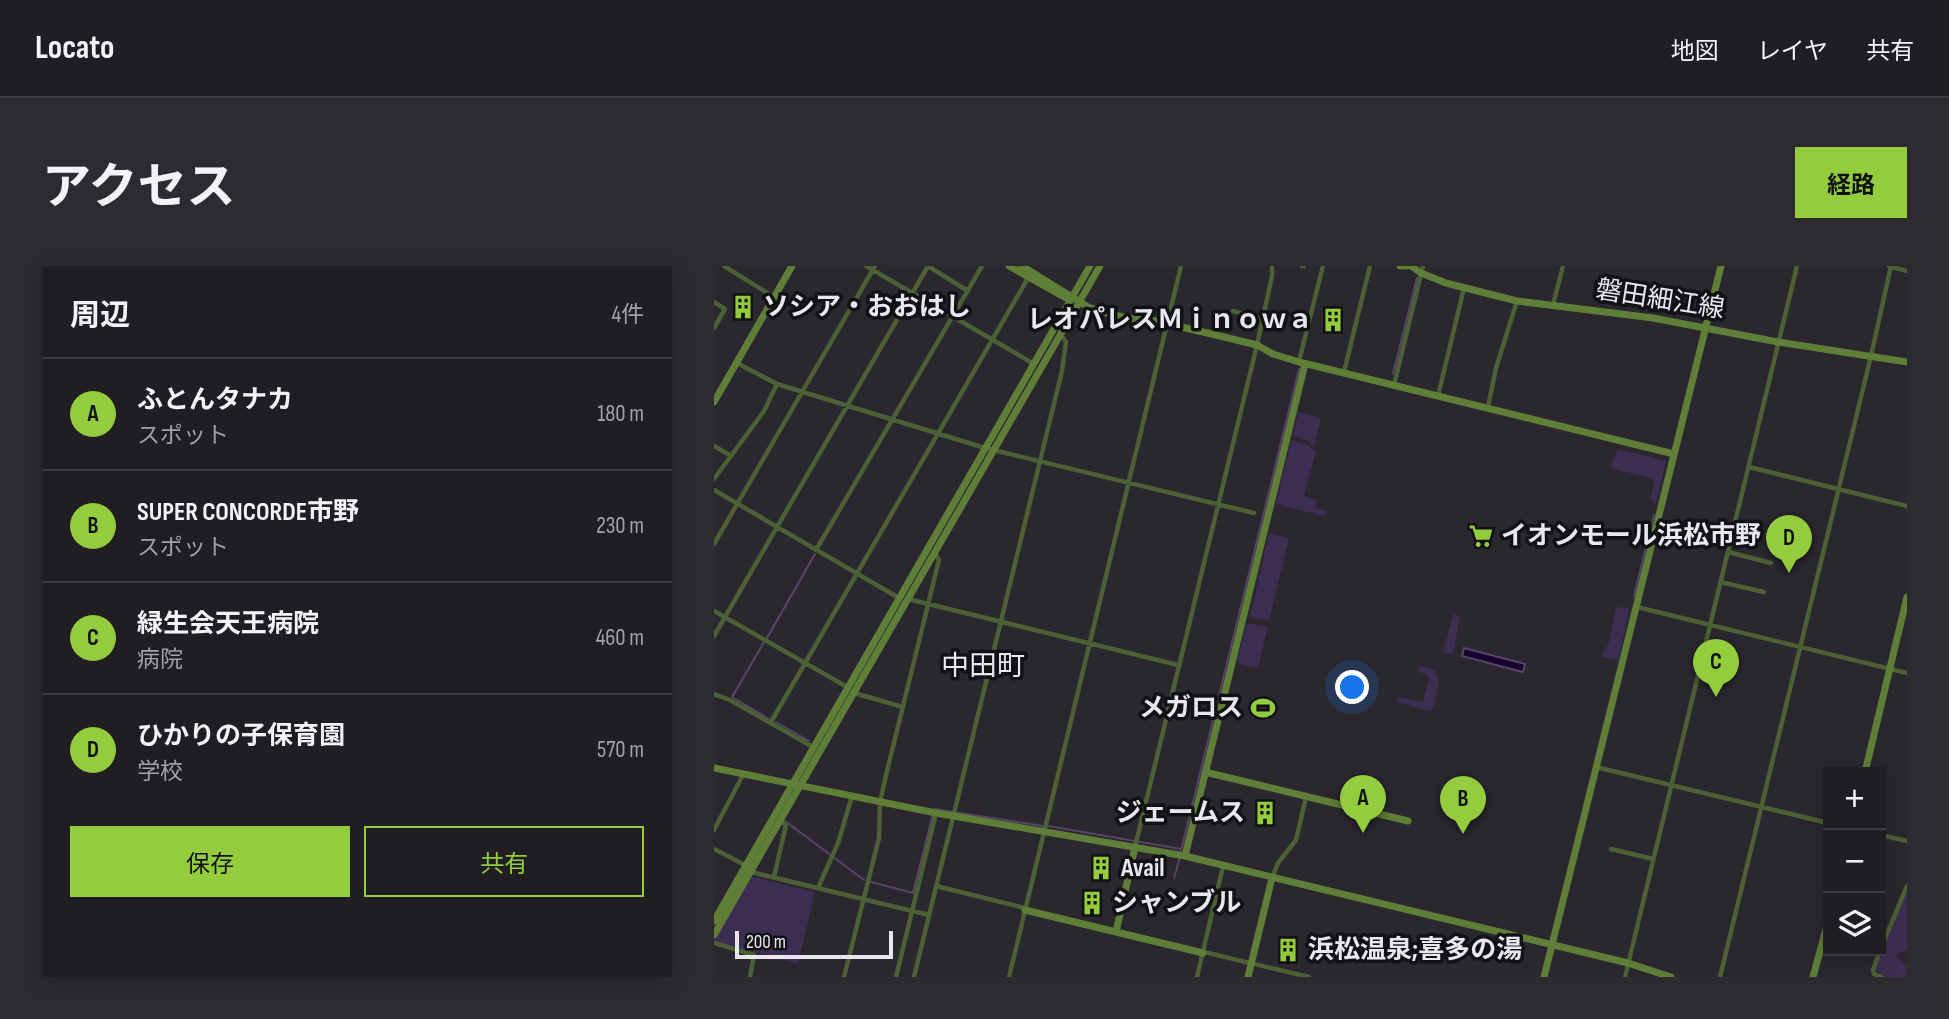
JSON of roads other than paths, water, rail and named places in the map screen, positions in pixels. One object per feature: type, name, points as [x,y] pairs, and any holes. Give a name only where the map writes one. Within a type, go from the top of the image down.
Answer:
[{"type":"street","points":[[724,266],[774,297]]},
{"type":"street","points":[[866,266],[874,268],[1034,364]]},
{"type":"street","points":[[714,636],[928,266],[968,291]]},
{"type":"street","points":[[816,550],[982,266]]},
{"type":"street","points":[[1009,266],[1032,272]]},
{"type":"street","points":[[1023,266],[1066,298],[1076,299],[1088,307],[1127,318],[1168,323],[1257,345],[1273,354],[1302,363],[1674,454]]},
{"type":"street","points":[[714,935],[748,869],[989,449],[1060,334],[1090,266]]},
{"type":"street","points":[[903,599],[935,552],[1034,364],[1100,266]]},
{"type":"street","points":[[1009,977],[1181,266]]},
{"type":"street","points":[[1115,932],[1257,345],[1272,266]]},
{"type":"street","points":[[1188,854],[1323,266]]},
{"type":"street","points":[[1344,373],[1370,266]]},
{"type":"street","name":"磐田細江線","points":[[1400,266],[1416,268],[1465,287],[1517,301],[1653,318],[1778,342],[1907,362]]},
{"type":"street","points":[[1553,305],[1563,266]]},
{"type":"street","points":[[1544,977],[1721,266]]},
{"type":"street","points":[[1625,977],[1797,266]]},
{"type":"street","points":[[1720,977],[1871,356],[1890,266],[1907,271]]},
{"type":"street","points":[[714,402],[718,387],[737,363],[789,267]]},
{"type":"street","points":[[714,544],[874,268]]},
{"type":"street","points":[[1394,386],[1416,268]]},
{"type":"street","points":[[771,722],[1032,272]]},
{"type":"street","points":[[1438,396],[1465,287]]},
{"type":"street","points":[[1488,407],[1496,368],[1517,301]]},
{"type":"street","points":[[714,302],[725,309],[714,328]]},
{"type":"street","points":[[1233,312],[1262,319]]},
{"type":"street","points":[[914,977],[1066,354],[1066,342],[1060,334]]},
{"type":"street","points":[[737,363],[777,384],[989,449],[1254,513]]},
{"type":"street","points":[[714,479],[764,411],[777,384]]},
{"type":"street","points":[[714,446],[731,456]]},
{"type":"street","points":[[1749,467],[1907,506]]},
{"type":"street","points":[[714,490],[903,599],[1178,665]]},
{"type":"street","points":[[844,977],[879,838],[880,802],[939,560],[935,552]]},
{"type":"street","points":[[1728,552],[1771,563]]},
{"type":"street","points":[[1720,582],[1764,592]]},
{"type":"street","points":[[1866,767],[1907,597]]},
{"type":"street","points":[[1637,607],[1907,673]]},
{"type":"street","points":[[714,611],[851,690],[903,707]]},
{"type":"street","points":[[714,921],[780,821],[813,747],[851,690]]},
{"type":"street","points":[[714,694],[730,699],[813,747]]},
{"type":"street","points":[[1596,767],[1823,822]]},
{"type":"street","points":[[714,768],[936,813],[1188,854],[1223,866],[1552,945],[1671,977]]},
{"type":"street","points":[[1205,772],[1408,821]]},
{"type":"street","points":[[714,830],[743,774]]},
{"type":"street","points":[[818,888],[834,853],[852,796]]},
{"type":"street","points":[[1248,977],[1272,878],[1278,863],[1296,840],[1306,797]]},
{"type":"street","points":[[895,977],[936,813]]},
{"type":"street","points":[[774,877],[786,825],[780,821]]},
{"type":"street","points":[[1886,836],[1907,841]]},
{"type":"street","points":[[714,849],[748,869],[774,877],[929,915]]},
{"type":"street","points":[[1611,849],[1653,859]]},
{"type":"street","points":[[1197,977],[1223,866]]},
{"type":"street","points":[[936,886],[1115,932],[1310,977]]},
{"type":"street","points":[[1886,936],[1907,886]]},
{"type":"street","points":[[1813,977],[1823,940]]},
{"type":"street","points":[[714,943],[754,955],[750,977]]},
{"type":"street","points":[[1878,956],[1872,970],[1874,974],[1882,977]]},
{"type":"waterway","points":[[1393,374],[1417,278]]},
{"type":"waterway","points":[[1181,851],[1299,369]]},
{"type":"waterway","points":[[1634,596],[1654,515]]},
{"type":"waterway","points":[[767,638],[815,554]]},
{"type":"waterway","points":[[764,642],[732,697],[769,719]]},
{"type":"waterway","points":[[776,722],[809,741]]},
{"type":"waterway","points":[[934,809],[1043,826]]},
{"type":"waterway","points":[[871,882],[913,893],[933,814]]},
{"type":"waterway","points":[[785,821],[864,880]]},
{"type":"waterway","points":[[1048,826],[1181,849]]},
{"type":"waterway","points":[[1174,878],[1180,857]]},
{"type":"place","name":"ソシア・おおはし","points":[[743,307]]},
{"type":"place","name":"レオパレスＭｉｎｏｗａ","points":[[1333,320]]},
{"type":"place","name":"イオンモール浜松市野","points":[[1481,536]]},
{"type":"place","name":"ひかりの子保育園","points":[[1789,573]]},
{"type":"place","name":"緑生会天王病院","points":[[1716,697]]},
{"type":"place","name":"メガロス","points":[[1263,708]]},
{"type":"place","name":"ジェームス","points":[[1265,813]]},
{"type":"place","name":"ふとんタナカ","points":[[1363,833]]},
{"type":"place","name":"SUPER CONCORDE市野","points":[[1463,834]]},
{"type":"place","name":"Avail","points":[[1101,868]]},
{"type":"place","name":"シャンブル","points":[[1092,903]]},
{"type":"place","name":"浜松温泉;喜多の湯","points":[[1288,950]]},
{"type":"district","name":"中田町","points":[[983,666]]}]
